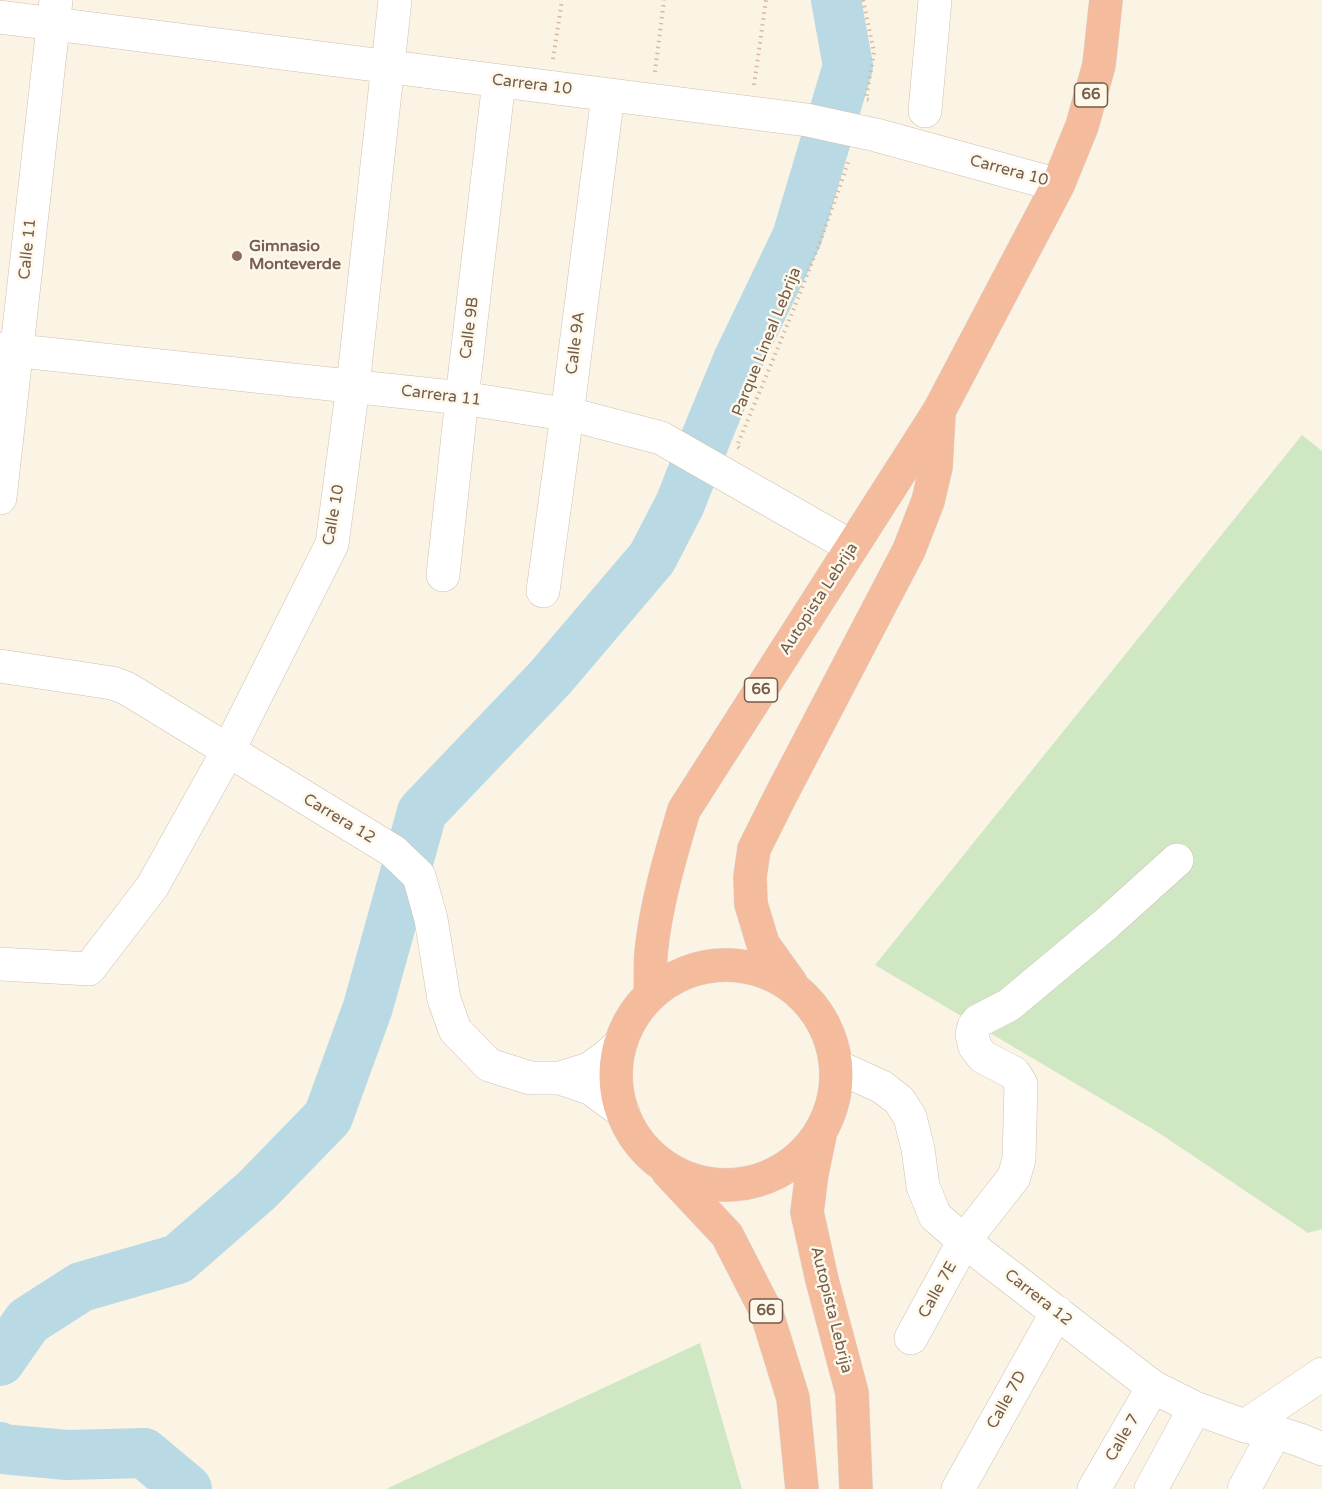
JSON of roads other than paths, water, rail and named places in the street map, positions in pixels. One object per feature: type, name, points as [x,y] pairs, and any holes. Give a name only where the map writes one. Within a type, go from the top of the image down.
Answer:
[{"type":"highway","name":"Autopista Lebrija","points":[[650,995],[651,952],[658,907],[684,810],[939,411],[1058,184],[1082,126],[1099,65],[1106,0]]},
{"type":"highway","name":"Autopista Lebrija","points":[[795,989],[763,945],[751,904],[750,877],[754,849],[909,550],[928,501],[936,467],[939,411]]},
{"type":"highway","points":[[737,965],[768,973],[795,989],[811,1004],[824,1023],[832,1044],[836,1066],[835,1089],[830,1111],[820,1132],[802,1156],[777,1174],[748,1184],[717,1185],[688,1179],[661,1164],[638,1141],[623,1112],[617,1090],[617,1066],[621,1043],[633,1017],[650,995],[676,977],[706,967],[737,965]]},
{"type":"highway","name":"Autopista Lebrija","points":[[820,1132],[807,1212],[822,1280],[852,1393],[856,1489]]},
{"type":"highway","name":"66","points":[[661,1164],[727,1235],[766,1311],[793,1398],[802,1489]]},
{"type":"street","name":"Calle 10","points":[[0,964],[89,969],[152,887],[228,751],[332,544],[353,386],[395,0]]},
{"type":"street","points":[[925,111],[935,0]]},
{"type":"street","name":"Carrera 10","points":[[0,17],[55,12],[388,66],[807,120],[876,135],[1058,184]]},
{"type":"street","name":"Calle 11","points":[[0,498],[8,350],[55,12]]},
{"type":"street","name":"Calle 9B","points":[[443,575],[499,81]]},
{"type":"street","name":"Calle 9A","points":[[543,591],[608,95]]},
{"type":"street","name":"Carrera 11","points":[[8,350],[462,398],[577,416],[661,438],[739,465],[852,547]]},
{"type":"street","name":"Carrera 12","points":[[0,666],[112,683],[126,688],[393,851],[419,876],[431,919],[444,999],[455,1030],[489,1065],[530,1078],[560,1078],[589,1069],[621,1043]]},
{"type":"street","name":"Calle 7E","points":[[911,1338],[964,1241],[1014,1177],[1019,1159],[1021,1084],[1014,1073],[982,1057],[975,1047],[972,1035],[974,1026],[978,1021],[1010,1005],[1177,860]]},
{"type":"street","name":"Carrera 12","points":[[836,1066],[882,1087],[899,1100],[910,1117],[918,1149],[923,1186],[935,1216],[964,1241],[1153,1387],[1195,1408],[1293,1436]]},
{"type":"street","name":"Carrera 12","points":[[560,1078],[590,1088],[623,1112]]},
{"type":"street","name":"Calle 7D","points":[[958,1489],[1057,1312]]},
{"type":"street","points":[[1244,1489],[1293,1436],[1322,1374]]},
{"type":"street","name":"Calle 7","points":[[1094,1489],[1153,1387]]},
{"type":"street","points":[[1151,1489],[1195,1408]]},
{"type":"waterway","points":[[0,1361],[28,1321],[81,1287],[178,1259],[257,1190],[328,1117],[368,1007],[422,812],[550,678],[652,558],[680,504],[738,360],[797,237],[848,66],[836,0]]},
{"type":"waterway","points":[[0,1447],[1,1449],[67,1455],[144,1453],[187,1489]]},
{"type":"place","name":"Gimnasio Monteverde","points":[[237,256]]}]
